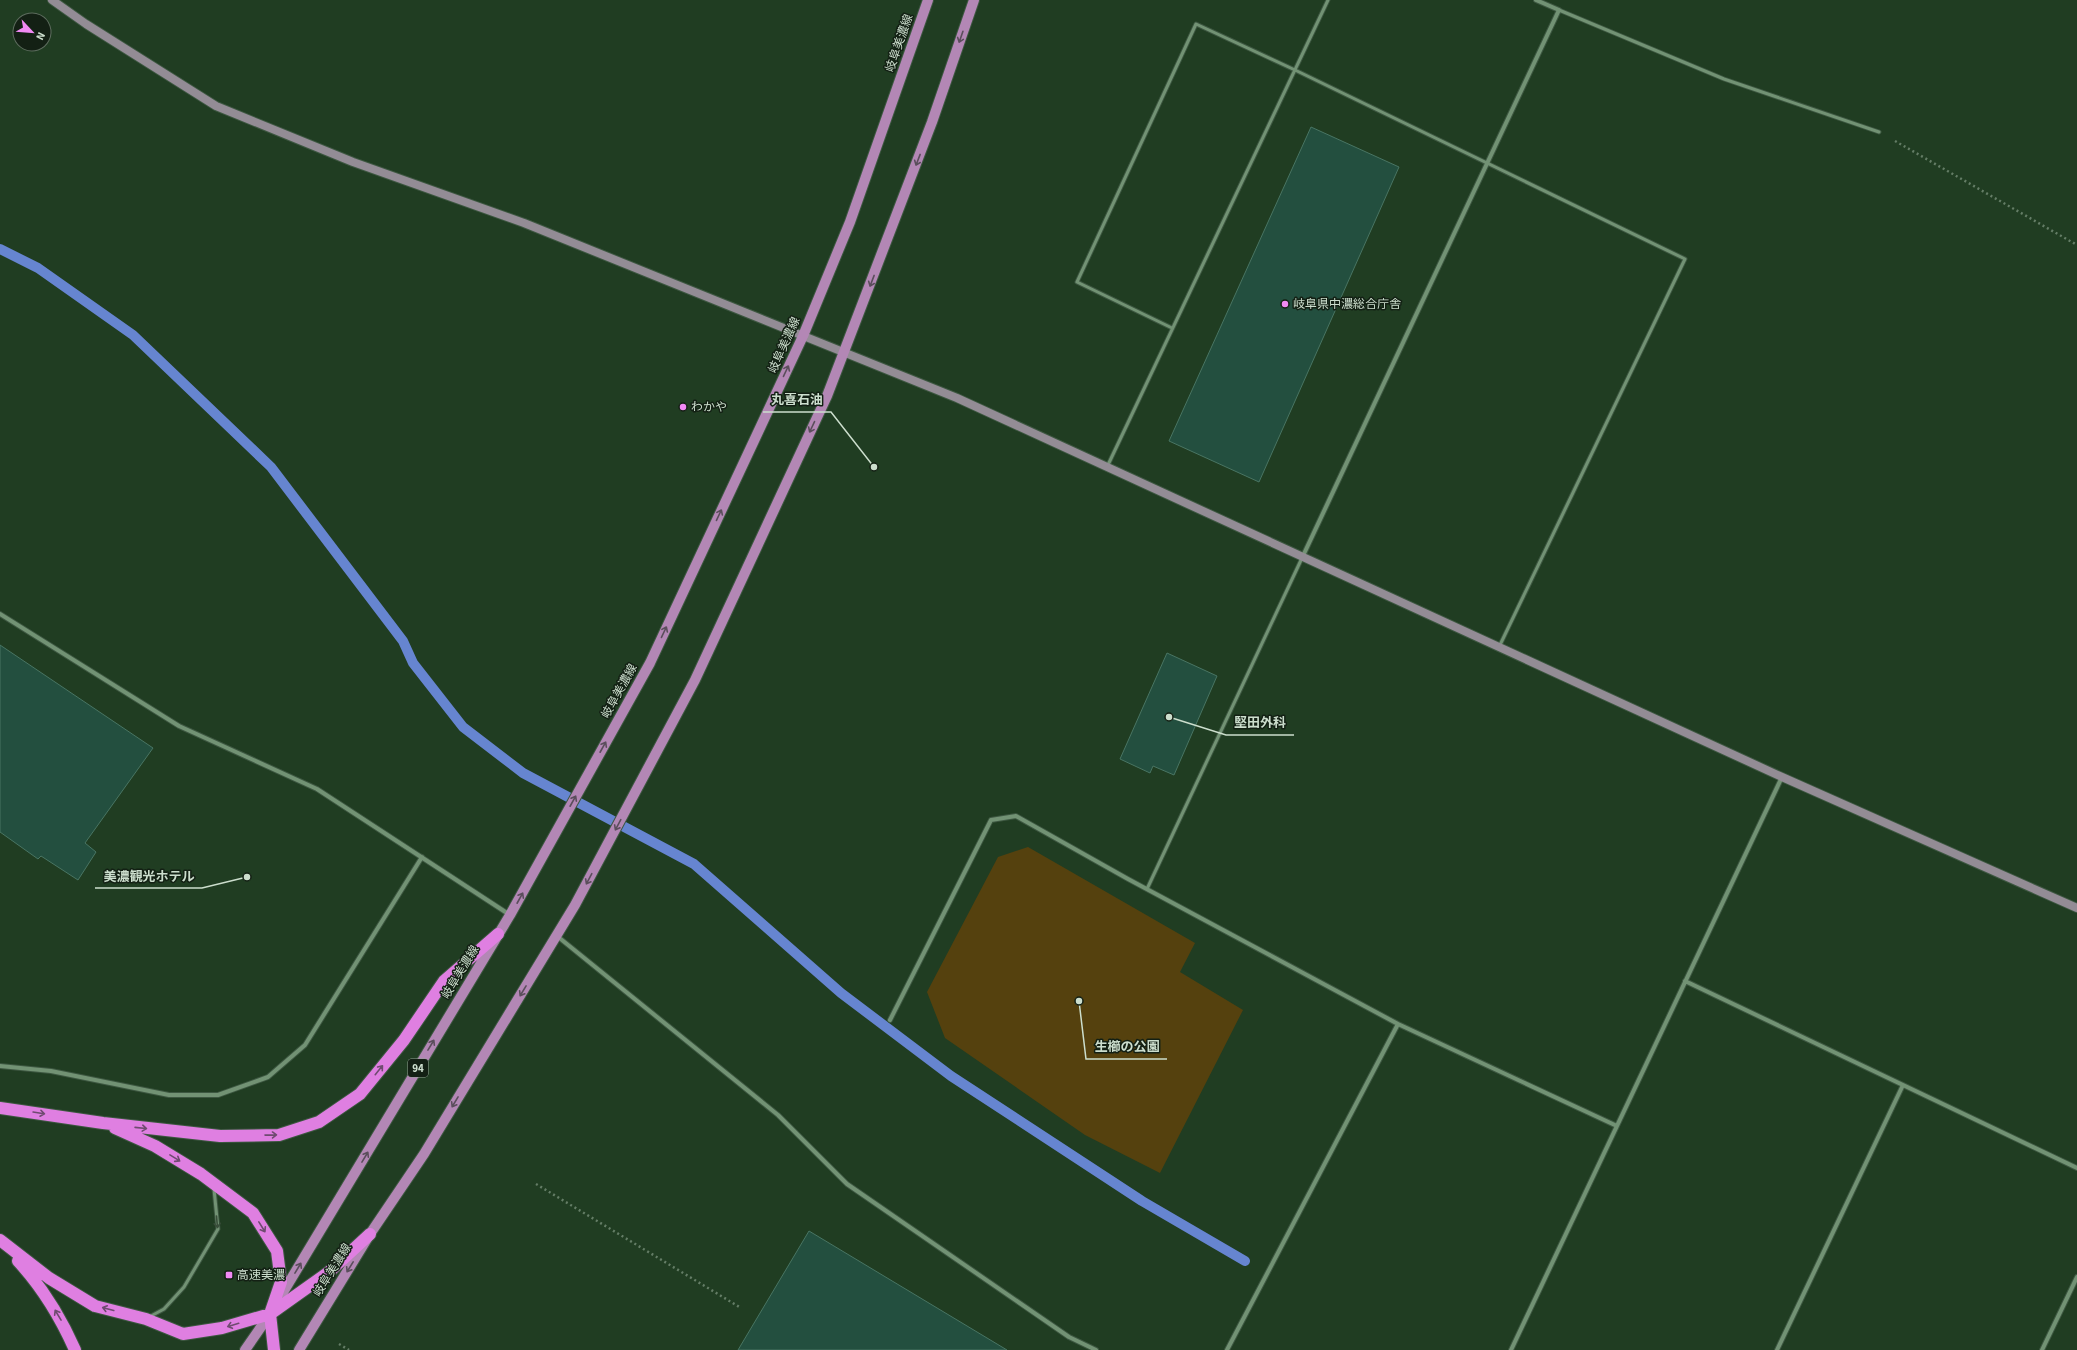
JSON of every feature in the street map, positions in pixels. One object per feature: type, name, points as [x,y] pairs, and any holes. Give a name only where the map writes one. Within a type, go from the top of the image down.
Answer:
[{"type":"highway","points":[[0,1108],[103,1123],[220,1136],[279,1135],[319,1122],[360,1094],[404,1040],[444,981],[498,934]]},
{"type":"highway","points":[[103,1123],[155,1146],[213,1183],[253,1213],[277,1251],[281,1282],[270,1314],[274,1350]]},
{"type":"highway","points":[[0,1241],[49,1278],[96,1306],[146,1319],[182,1334],[222,1328],[270,1314],[329,1272],[370,1234]]},
{"type":"highway","points":[[0,1241],[39,1284],[64,1326],[75,1350]]},
{"type":"main road","name":"岐阜美濃線","points":[[245,1350],[270,1314],[510,915],[650,663],[803,336],[850,222],[928,0]]},
{"type":"main road","name":"岐阜美濃線","points":[[299,1350],[370,1234],[424,1154],[556,936],[607,845],[695,680],[827,396],[932,122],[974,0]]},
{"type":"street","points":[[52,0],[86,24],[216,106],[354,162],[524,223],[957,398],[1302,558],[1782,777],[2077,908]]},
{"type":"street","points":[[1302,558],[1559,10],[1536,0]]},
{"type":"street","points":[[0,614],[179,726],[317,789],[510,915]]},
{"type":"street","points":[[1511,1350],[1782,777]]},
{"type":"street","points":[[890,1020],[992,820],[1016,816],[1147,889],[1398,1024],[1617,1126]]},
{"type":"street","points":[[0,1066],[52,1071],[168,1095],[218,1095],[268,1077],[305,1045],[422,857]]},
{"type":"street","points":[[556,936],[778,1115],[848,1184],[1069,1337],[1096,1350]]},
{"type":"street","points":[[1685,982],[2077,1168]]},
{"type":"street","points":[[1227,1350],[1398,1024]]},
{"type":"street","points":[[1777,1350],[1903,1085]]},
{"type":"street","points":[[2042,1350],[2077,1277]]},
{"type":"lane","points":[[1107,468],[1328,0]]},
{"type":"lane","points":[[1559,10],[1724,79],[1879,132]]},
{"type":"lane","points":[[1172,328],[1077,282],[1196,24],[1295,70],[1685,259],[1499,647]]},
{"type":"lane","points":[[1147,889],[1302,558]]},
{"type":"lane","points":[[146,1319],[164,1309],[184,1287],[218,1230],[213,1183]]},
{"type":"path","points":[[1879,132],[2077,245]]},
{"type":"path","points":[[536,1184],[741,1308]]},
{"type":"path","points":[[339,1344],[349,1350]]},
{"type":"shaded area","points":[[1028,847],[1195,943],[1180,972],[1243,1010],[1160,1173],[1085,1135],[945,1038],[927,992],[998,857]]},
{"type":"building","name":"岐阜県中濃総合庁舎","points":[[1311,127],[1399,167],[1259,482],[1169,441]]},
{"type":"building","points":[[0,645],[153,748],[85,843],[96,852],[78,880],[41,856],[38,859],[0,832]]},
{"type":"building","points":[[1167,653],[1217,676],[1174,775],[1153,766],[1150,773],[1120,759]]},
{"type":"building","points":[[809,1231],[1007,1350],[738,1350]]},
{"type":"waterway","points":[[0,249],[38,268],[133,335],[271,467],[403,641],[413,663],[463,727],[523,773],[694,864],[841,993],[951,1076],[1142,1201],[1245,1261]]},
{"type":"place","name":"岐阜県中濃総合庁舎","points":[[1285,304]]},
{"type":"place","name":"わかや","points":[[683,407]]},
{"type":"place","name":"丸喜石油","points":[[874,467]]},
{"type":"place","name":"堅田外科","points":[[1169,717]]},
{"type":"place","name":"美濃観光ホテル","points":[[247,877]]},
{"type":"place","name":"生櫛の公園","points":[[1079,1001]]},
{"type":"place","name":"高速美濃","points":[[229,1275]]}]
